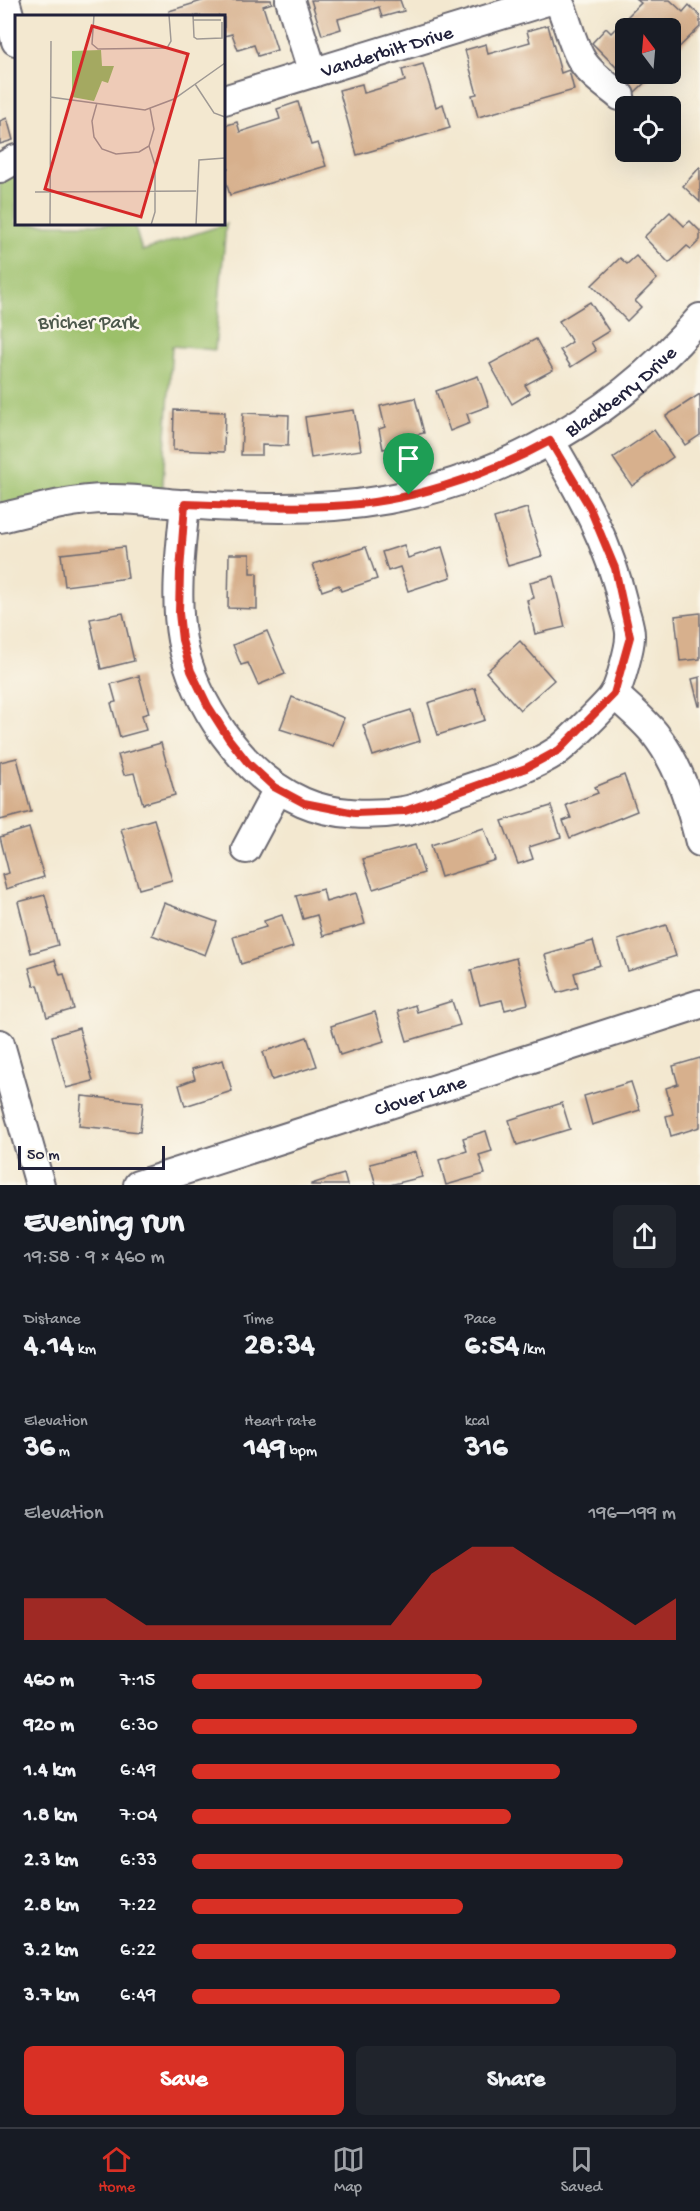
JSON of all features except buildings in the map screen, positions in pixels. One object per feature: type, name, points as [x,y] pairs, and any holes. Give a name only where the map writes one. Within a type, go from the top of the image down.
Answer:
[{"type":"street","points":[[5,0],[15,37]]},
{"type":"street","points":[[290,0],[313,73]]},
{"type":"street","name":"Vanderbilt Drive","points":[[225,100],[549,0]]},
{"type":"street","points":[[558,0],[567,18],[579,56],[586,66],[620,96]]},
{"type":"street","points":[[0,168],[15,160]]},
{"type":"street","name":"Blackberry Drive","points":[[0,519],[40,509],[106,498],[185,504],[334,506],[409,495],[516,459],[550,441],[598,410],[646,373],[700,318]]},
{"type":"street","points":[[185,504],[179,613],[182,640],[191,671],[208,706],[229,739],[248,763],[278,789],[304,803],[355,813],[405,811],[526,768],[559,750],[614,694],[630,637],[615,568],[589,506],[550,441]]},
{"type":"street","points":[[614,694],[653,732],[670,755],[682,781],[700,842]]},
{"type":"street","points":[[246,849],[278,789]]},
{"type":"street","name":"Clover Lane","points":[[138,1185],[700,1004]]},
{"type":"street","points":[[0,1044],[40,1185]]},
{"type":"green space","name":"Bricher Park","points":[[15,172],[15,225],[134,225],[142,251],[226,224],[215,350],[172,346],[162,497],[3,511],[0,501],[0,177]]},
{"type":"route","points":[[550,441],[589,506],[615,568],[630,637],[614,694],[559,750],[526,768],[405,811],[355,813],[304,803],[274,787],[248,763],[208,706],[191,671],[182,640],[179,613],[185,504],[334,506],[409,495],[457,481],[516,459],[550,441]]}]
